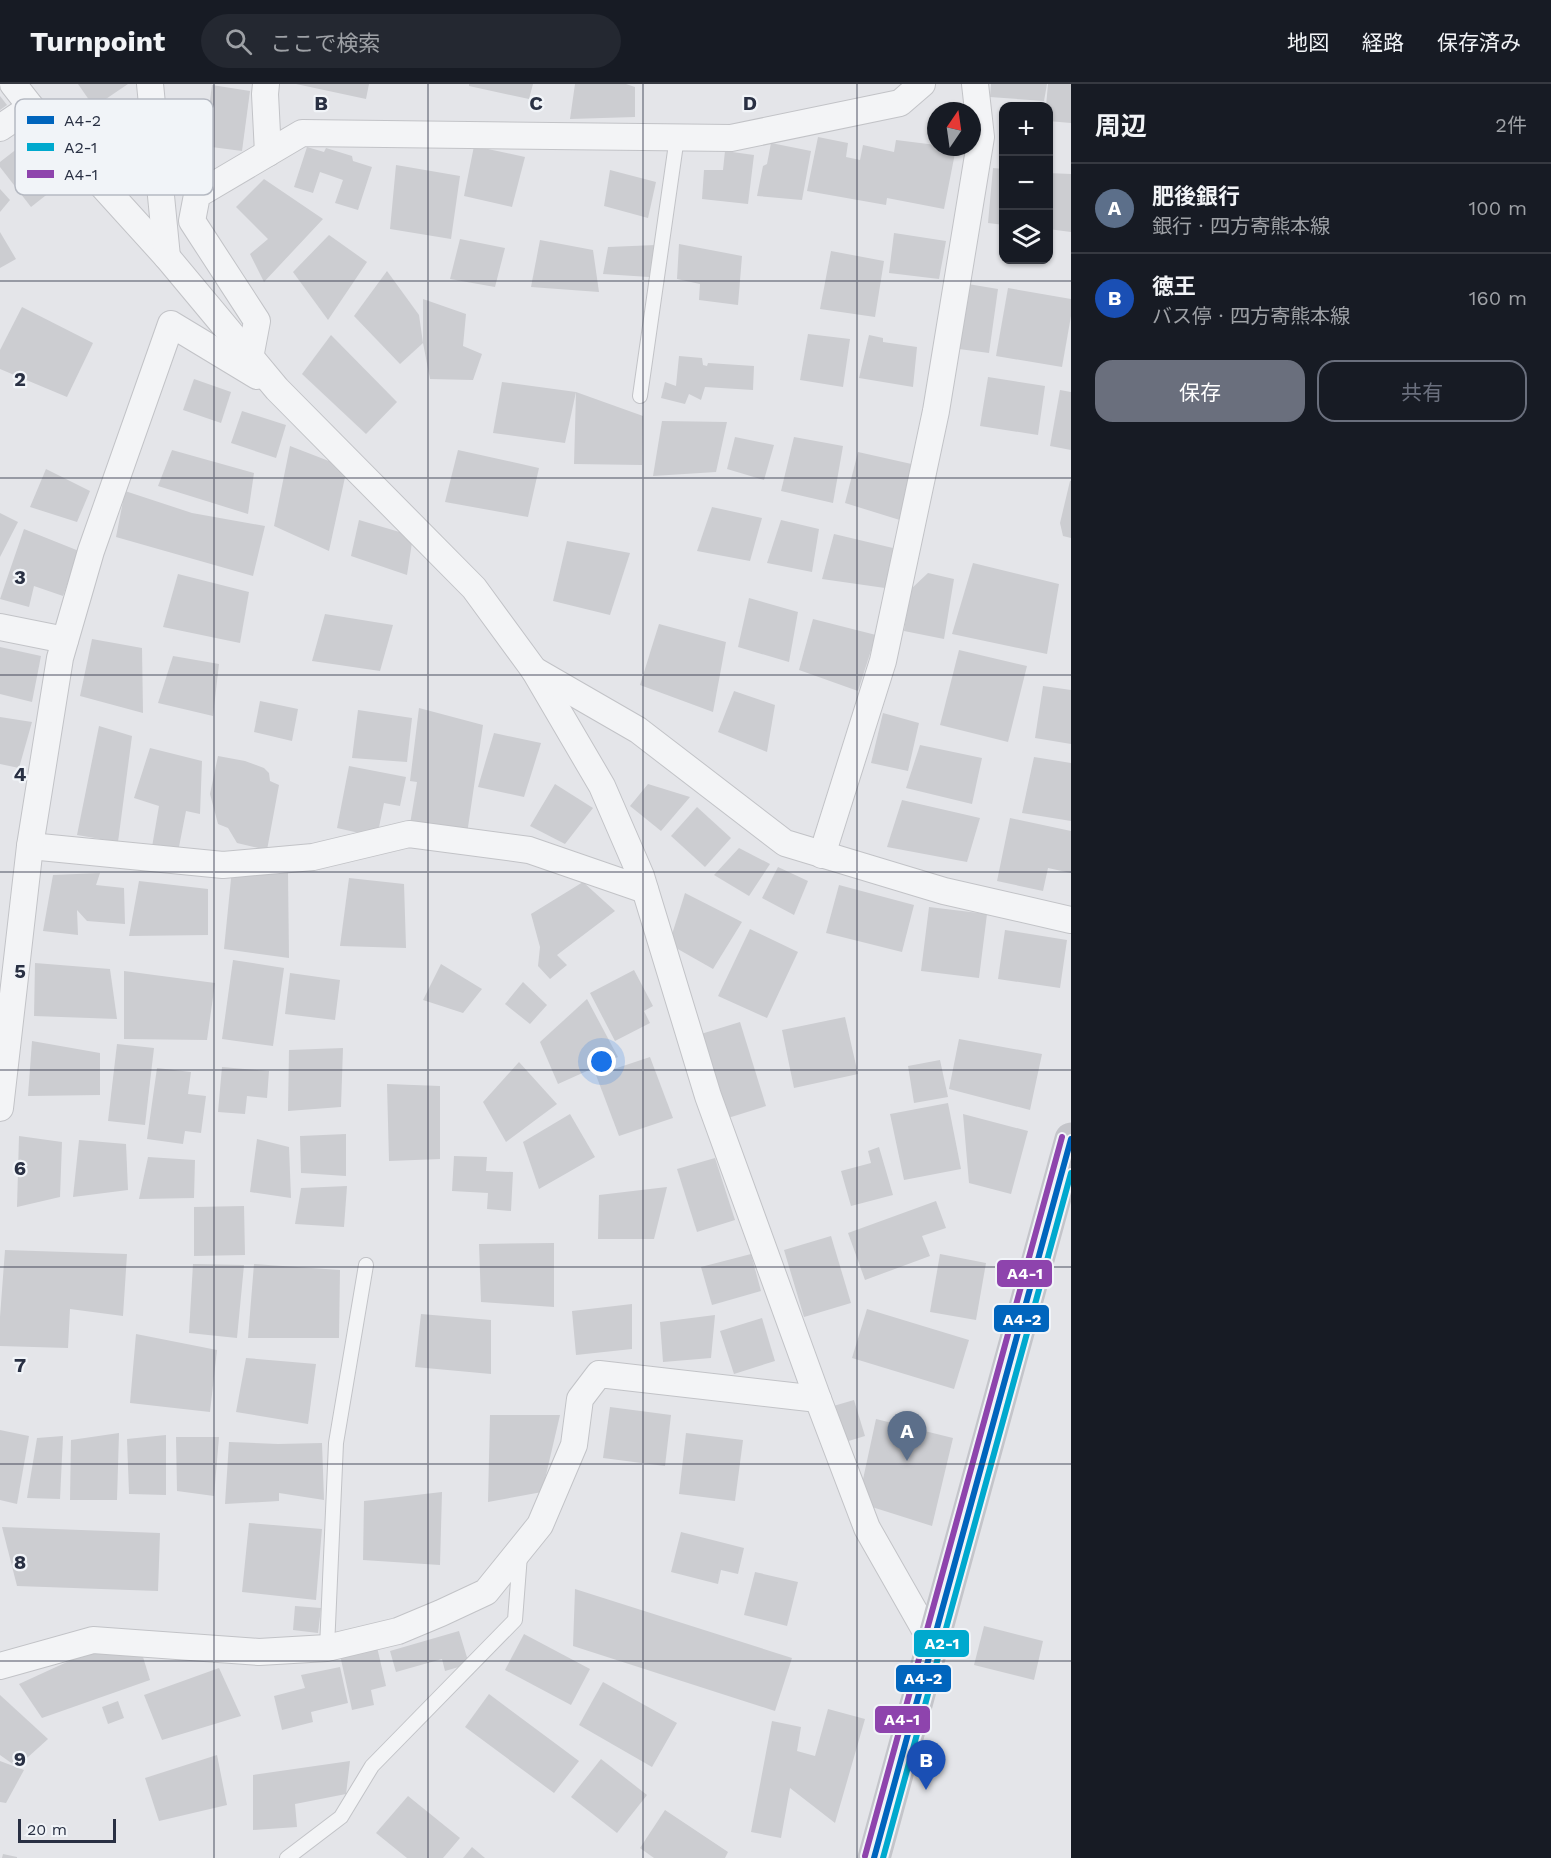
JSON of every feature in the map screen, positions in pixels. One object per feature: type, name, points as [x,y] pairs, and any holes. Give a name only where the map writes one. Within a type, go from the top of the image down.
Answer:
[{"type":"main road","points":[[874,1858],[1071,1139]]},
{"type":"street","points":[[13,84],[25,99]]},
{"type":"street","points":[[150,84],[151,99]]},
{"type":"street","points":[[266,84],[268,153]]},
{"type":"street","points":[[213,186],[302,133],[730,138],[900,103],[922,84]]},
{"type":"street","points":[[822,855],[883,661],[936,411],[981,137],[975,84]]},
{"type":"street","points":[[0,128],[15,118]]},
{"type":"street","points":[[111,195],[167,257],[278,389],[474,588],[534,670],[602,786],[645,890],[708,1096],[867,1528],[933,1644]]},
{"type":"street","points":[[161,195],[167,257]]},
{"type":"street","points":[[197,195],[192,221],[257,321],[250,357]]},
{"type":"street","points":[[0,1108],[30,846],[60,658],[92,551],[171,324],[278,389]]},
{"type":"street","points":[[0,627],[65,640]]},
{"type":"street","points":[[534,670],[638,730],[785,843],[944,891],[1071,920]]},
{"type":"street","points":[[30,846],[223,865],[313,857],[409,834],[529,850],[645,890]]},
{"type":"street","points":[[0,1666],[93,1640],[259,1653],[327,1648],[398,1631],[486,1592],[540,1525],[574,1445],[580,1399],[599,1374],[818,1399]]},
{"type":"lane","points":[[640,396],[677,137]]},
{"type":"lane","points":[[327,1648],[336,1443],[366,1264]]},
{"type":"lane","points":[[287,1858],[341,1817],[372,1766],[515,1620],[520,1550]]},
{"type":"building","points":[[78,84],[128,84],[106,99],[88,99]]},
{"type":"building","points":[[296,84],[369,84],[366,99]]},
{"type":"building","points":[[469,84],[533,84],[529,99],[469,86]]},
{"type":"building","points":[[575,84],[626,84],[635,87],[635,117],[570,119]]},
{"type":"building","points":[[991,84],[1047,84],[1044,101],[990,97]]},
{"type":"building","points":[[1048,84],[1071,84],[1071,123],[1053,121],[1053,102],[1046,102]]},
{"type":"building","points":[[212,85],[250,91],[242,151],[213,147],[213,99],[210,99]]},
{"type":"building","points":[[0,96],[7,105],[0,110]]},
{"type":"building","points":[[818,137],[848,143],[846,157],[860,160],[863,145],[894,152],[896,140],[927,144],[927,156],[954,156],[944,209],[887,198],[886,205],[807,191]]},
{"type":"building","points":[[771,143],[811,151],[802,200],[757,196],[763,166],[767,164]]},
{"type":"building","points":[[474,146],[525,157],[512,207],[464,196]]},
{"type":"building","points":[[307,147],[324,152],[326,148],[352,156],[353,161],[372,167],[358,210],[335,203],[343,180],[320,172],[313,193],[294,187]]},
{"type":"building","points":[[15,150],[15,186],[0,167],[0,162]]},
{"type":"building","points":[[725,151],[754,155],[748,204],[702,199],[704,170],[723,170]]},
{"type":"building","points":[[396,165],[460,176],[451,239],[390,229]]},
{"type":"building","points":[[993,168],[999,169],[999,224],[988,223]]},
{"type":"building","points":[[610,170],[656,182],[648,218],[604,206]]},
{"type":"building","points":[[1053,173],[1071,174],[1071,232],[1053,230]]},
{"type":"building","points":[[264,179],[323,219],[264,282],[250,254],[268,239],[236,207]]},
{"type":"building","points":[[0,189],[10,200],[0,212]]},
{"type":"building","points":[[22,195],[46,195],[31,207]]},
{"type":"building","points":[[0,232],[16,259],[0,268]]},
{"type":"building","points":[[894,233],[946,241],[939,279],[889,273]]},
{"type":"building","points":[[329,235],[367,262],[328,320],[293,272]]},
{"type":"building","points":[[460,239],[505,248],[495,287],[450,279]]},
{"type":"building","points":[[540,240],[593,250],[599,292],[531,287]]},
{"type":"building","points":[[679,244],[742,256],[738,305],[699,300],[700,284],[677,279]]},
{"type":"building","points":[[656,245],[649,277],[603,274],[608,247]]},
{"type":"building","points":[[831,251],[884,261],[875,317],[820,309]]},
{"type":"building","points":[[387,271],[419,315],[423,343],[400,364],[354,316]]},
{"type":"building","points":[[968,284],[998,289],[989,353],[959,349]]},
{"type":"building","points":[[1008,288],[1071,299],[1071,316],[1062,367],[996,356]]},
{"type":"building","points":[[423,299],[466,314],[463,346],[482,354],[473,380],[430,379],[423,343]]},
{"type":"building","points":[[22,307],[93,343],[67,397],[0,369],[0,350]]},
{"type":"building","points":[[808,334],[850,339],[843,387],[800,380]]},
{"type":"building","points":[[331,335],[397,402],[366,434],[302,374]]},
{"type":"building","points":[[869,335],[883,338],[883,342],[917,347],[913,387],[859,378]]},
{"type":"building","points":[[679,356],[702,358],[703,365],[707,366],[708,363],[754,366],[753,390],[705,387],[701,400],[689,394],[685,404],[661,398],[665,382],[676,386]]},
{"type":"building","points":[[988,377],[1045,386],[1038,435],[980,426]]},
{"type":"building","points":[[194,379],[231,392],[221,423],[183,410]]},
{"type":"building","points":[[502,382],[576,392],[565,443],[493,433]]},
{"type":"building","points":[[1060,390],[1071,392],[1071,450],[1050,446]]},
{"type":"building","points":[[576,392],[643,416],[642,465],[574,464]]},
{"type":"building","points":[[242,411],[286,425],[276,458],[231,443]]},
{"type":"building","points":[[662,421],[727,422],[716,472],[653,476]]},
{"type":"building","points":[[735,437],[774,445],[764,480],[727,469]]},
{"type":"building","points":[[794,437],[843,446],[833,503],[781,491]]},
{"type":"building","points":[[290,446],[347,468],[329,551],[274,526]]},
{"type":"building","points":[[172,450],[254,473],[248,514],[158,486]]},
{"type":"building","points":[[458,450],[539,468],[528,517],[445,502]]},
{"type":"building","points":[[858,452],[916,465],[903,521],[845,503]]},
{"type":"building","points":[[46,469],[90,491],[77,522],[30,507]]},
{"type":"building","points":[[1070,481],[1071,538],[1063,536],[1060,523]]},
{"type":"building","points":[[125,491],[192,513],[265,526],[253,576],[116,537]]},
{"type":"building","points":[[712,507],[762,518],[750,561],[697,551]]},
{"type":"building","points":[[0,513],[18,522],[0,557]]},
{"type":"building","points":[[359,520],[413,536],[407,575],[351,556]]},
{"type":"building","points":[[781,520],[819,529],[812,572],[767,563]]},
{"type":"building","points":[[24,529],[79,551],[63,596],[34,586],[29,607],[0,599]]},
{"type":"building","points":[[834,534],[893,548],[885,588],[822,579]]},
{"type":"building","points":[[567,541],[630,553],[610,615],[553,601]]},
{"type":"building","points":[[973,563],[1059,584],[1047,654],[952,634]]},
{"type":"building","points":[[928,573],[954,579],[944,639],[904,631],[910,590]]},
{"type":"building","points":[[178,574],[249,592],[240,643],[163,627]]},
{"type":"building","points":[[749,598],[798,612],[789,662],[738,647]]},
{"type":"building","points":[[325,614],[393,625],[380,671],[312,661]]},
{"type":"building","points":[[813,619],[876,635],[858,691],[799,670]]},
{"type":"building","points":[[659,624],[726,642],[713,712],[640,685]]},
{"type":"building","points":[[92,639],[142,648],[143,713],[80,696]]},
{"type":"building","points":[[0,647],[41,656],[32,702],[0,694]]},
{"type":"building","points":[[959,650],[1027,666],[1008,742],[940,725]]},
{"type":"building","points":[[173,656],[219,664],[213,716],[158,703]]},
{"type":"building","points":[[1043,686],[1071,690],[1071,744],[1035,738]]},
{"type":"building","points":[[734,691],[775,705],[767,752],[718,732]]},
{"type":"building","points":[[260,701],[298,709],[292,741],[254,732]]},
{"type":"building","points":[[419,708],[483,725],[467,834],[410,824],[417,782],[410,781]]},
{"type":"building","points":[[358,710],[412,718],[407,762],[352,758]]},
{"type":"building","points":[[883,713],[919,723],[908,771],[871,763]]},
{"type":"building","points":[[0,717],[32,722],[19,768],[0,764]]},
{"type":"building","points":[[99,726],[132,736],[118,842],[77,835]]},
{"type":"building","points":[[494,733],[541,743],[524,797],[478,787]]},
{"type":"building","points":[[920,745],[982,758],[972,804],[906,788]]},
{"type":"building","points":[[150,748],[202,761],[200,814],[186,811],[178,852],[152,847],[159,806],[134,798]]},
{"type":"building","points":[[218,756],[245,761],[264,768],[269,773],[270,781],[279,785],[267,850],[237,843],[228,828],[218,824],[210,794]]},
{"type":"building","points":[[1034,757],[1071,763],[1071,821],[1022,813]]},
{"type":"building","points":[[349,766],[406,777],[400,806],[384,803],[377,837],[337,828]]},
{"type":"building","points":[[555,784],[593,808],[565,844],[530,826]]},
{"type":"building","points":[[648,784],[690,797],[661,831],[630,806]]},
{"type":"building","points":[[902,800],[980,818],[967,862],[887,847]]},
{"type":"building","points":[[697,807],[731,838],[705,867],[671,836]]},
{"type":"building","points":[[1010,818],[1071,831],[1071,873],[1048,868],[1043,891],[997,881]]},
{"type":"building","points":[[739,848],[770,864],[749,896],[714,875]]},
{"type":"building","points":[[778,867],[808,881],[794,915],[762,898]]},
{"type":"building","points":[[232,869],[288,873],[289,958],[224,949]]},
{"type":"building","points":[[100,873],[96,885],[124,888],[125,924],[87,921],[77,910],[78,935],[43,931],[53,875]]},
{"type":"building","points":[[349,878],[404,884],[406,948],[340,946]]},
{"type":"building","points":[[139,881],[208,889],[208,935],[129,936]]},
{"type":"building","points":[[583,882],[615,911],[557,955],[567,965],[550,979],[538,966],[540,947],[531,914]]},
{"type":"building","points":[[839,885],[914,905],[902,952],[826,933]]},
{"type":"building","points":[[685,893],[742,922],[713,969],[669,944]]},
{"type":"building","points":[[929,907],[987,914],[979,978],[921,971]]},
{"type":"building","points":[[750,929],[798,952],[767,1018],[718,996]]},
{"type":"building","points":[[1005,930],[1067,940],[1060,988],[998,979]]},
{"type":"building","points":[[233,960],[284,968],[273,1046],[222,1039]]},
{"type":"building","points":[[35,963],[110,969],[117,1019],[34,1016]]},
{"type":"building","points":[[441,964],[482,989],[463,1013],[423,1000]]},
{"type":"building","points":[[634,970],[653,1006],[644,1011],[650,1023],[615,1041],[590,993]]},
{"type":"building","points":[[124,971],[215,983],[207,1040],[124,1039]]},
{"type":"building","points":[[290,973],[340,980],[335,1020],[285,1014]]},
{"type":"building","points":[[523,982],[547,1005],[530,1024],[505,1004]]},
{"type":"building","points":[[587,999],[618,1057],[558,1084],[540,1042]]},
{"type":"building","points":[[845,1017],[858,1074],[794,1088],[782,1030]]},
{"type":"building","points":[[740,1022],[766,1106],[728,1118],[701,1034]]},
{"type":"building","points":[[959,1039],[1042,1054],[1030,1110],[949,1089]]},
{"type":"building","points":[[32,1041],[100,1053],[100,1095],[28,1096]]},
{"type":"building","points":[[117,1044],[154,1048],[145,1125],[108,1121]]},
{"type":"building","points":[[343,1048],[341,1107],[288,1111],[289,1050]]},
{"type":"building","points":[[650,1057],[673,1118],[619,1136],[596,1075]]},
{"type":"building","points":[[940,1060],[948,1097],[914,1103],[908,1066]]},
{"type":"building","points":[[519,1062],[557,1104],[506,1142],[483,1102]]},
{"type":"building","points":[[222,1067],[269,1071],[267,1098],[247,1096],[245,1114],[218,1112]]},
{"type":"building","points":[[157,1068],[191,1072],[188,1094],[206,1096],[201,1133],[185,1131],[183,1144],[147,1139]]},
{"type":"building","points":[[387,1084],[440,1086],[440,1159],[389,1161]]},
{"type":"building","points":[[948,1103],[961,1169],[904,1180],[890,1114]]},
{"type":"building","points":[[570,1114],[595,1157],[539,1189],[523,1142]]},
{"type":"building","points":[[963,1114],[1028,1131],[1011,1194],[969,1183]]},
{"type":"building","points":[[346,1134],[346,1176],[301,1173],[300,1136]]},
{"type":"building","points":[[19,1136],[62,1142],[60,1197],[17,1207]]},
{"type":"building","points":[[257,1139],[289,1147],[291,1198],[250,1192]]},
{"type":"building","points":[[79,1140],[126,1144],[128,1190],[73,1197]]},
{"type":"building","points":[[879,1147],[893,1195],[851,1206],[841,1171],[871,1163],[868,1151]]},
{"type":"building","points":[[454,1156],[487,1157],[486,1171],[513,1172],[511,1211],[487,1209],[488,1193],[452,1191]]},
{"type":"building","points":[[148,1157],[195,1160],[194,1198],[139,1199]]},
{"type":"building","points":[[715,1158],[735,1220],[697,1232],[677,1169]]},
{"type":"building","points":[[347,1186],[344,1227],[295,1224],[301,1188]]},
{"type":"building","points":[[667,1187],[654,1239],[598,1239],[599,1195]]},
{"type":"building","points":[[936,1201],[946,1228],[922,1236],[930,1256],[865,1280],[848,1233]]},
{"type":"building","points":[[244,1206],[245,1255],[194,1256],[194,1207]]},
{"type":"building","points":[[831,1236],[851,1303],[804,1317],[784,1250]]},
{"type":"building","points":[[554,1243],[554,1307],[481,1302],[479,1244]]},
{"type":"building","points":[[5,1250],[127,1254],[123,1316],[70,1309],[68,1348],[0,1346]]},
{"type":"building","points":[[751,1254],[761,1291],[712,1305],[701,1267]]},
{"type":"building","points":[[940,1254],[986,1263],[976,1320],[930,1312]]},
{"type":"building","points":[[193,1264],[244,1265],[237,1338],[189,1333]]},
{"type":"building","points":[[254,1264],[340,1270],[339,1338],[248,1338]]},
{"type":"building","points":[[632,1304],[632,1349],[576,1355],[572,1311]]},
{"type":"building","points":[[867,1309],[969,1340],[954,1389],[852,1358]]},
{"type":"building","points":[[421,1314],[491,1320],[491,1374],[415,1367]]},
{"type":"building","points":[[715,1315],[711,1358],[663,1362],[660,1322]]},
{"type":"building","points":[[762,1318],[775,1361],[734,1374],[720,1331]]},
{"type":"building","points":[[136,1334],[217,1350],[210,1412],[130,1403]]},
{"type":"building","points":[[246,1358],[316,1364],[308,1424],[236,1412]]},
{"type":"building","points":[[854,1400],[865,1436],[842,1443],[830,1407]]},
{"type":"building","points":[[610,1407],[671,1415],[665,1466],[603,1458]]},
{"type":"building","points":[[490,1415],[560,1415],[542,1492],[488,1502]]},
{"type":"building","points":[[876,1419],[953,1438],[932,1526],[872,1507],[862,1484]]},
{"type":"building","points":[[0,1430],[29,1436],[17,1504],[0,1500]]},
{"type":"building","points":[[119,1433],[117,1500],[70,1500],[71,1440]]},
{"type":"building","points":[[686,1433],[743,1440],[735,1501],[679,1494]]},
{"type":"building","points":[[166,1435],[166,1495],[129,1494],[127,1439]]},
{"type":"building","points":[[63,1436],[60,1499],[27,1498],[37,1438]]},
{"type":"building","points":[[176,1437],[219,1437],[214,1496],[177,1491]]},
{"type":"building","points":[[229,1442],[322,1443],[324,1500],[279,1493],[279,1501],[225,1504]]},
{"type":"building","points":[[442,1492],[440,1565],[363,1560],[364,1501]]},
{"type":"building","points":[[249,1523],[322,1529],[316,1600],[242,1592]]},
{"type":"building","points":[[2,1527],[160,1533],[158,1591],[17,1586]]},
{"type":"building","points":[[681,1532],[744,1548],[738,1574],[721,1570],[718,1584],[671,1572]]},
{"type":"building","points":[[755,1572],[798,1582],[787,1626],[744,1615]]},
{"type":"building","points":[[575,1589],[792,1658],[775,1711],[573,1646]]},
{"type":"building","points":[[295,1606],[321,1608],[318,1633],[293,1630]]},
{"type":"building","points":[[984,1626],[1043,1641],[1034,1680],[974,1665]]},
{"type":"building","points":[[459,1631],[469,1664],[445,1671],[442,1659],[396,1672],[390,1651]]},
{"type":"building","points":[[524,1634],[590,1669],[571,1705],[505,1670]]},
{"type":"building","points":[[377,1647],[386,1686],[371,1690],[374,1705],[352,1710],[340,1655]]},
{"type":"building","points":[[93,1650],[143,1657],[150,1680],[42,1718],[19,1684]]},
{"type":"building","points":[[340,1667],[348,1703],[311,1712],[313,1722],[282,1730],[274,1696],[305,1688],[301,1675]]},
{"type":"building","points":[[219,1668],[241,1716],[162,1740],[144,1695]]},
{"type":"building","points":[[603,1682],[677,1723],[652,1767],[579,1725]]},
{"type":"building","points":[[489,1694],[579,1761],[554,1793],[465,1727]]},
{"type":"building","points":[[0,1695],[48,1739],[17,1767],[0,1755]]},
{"type":"building","points":[[118,1701],[124,1718],[108,1724],[102,1707]]},
{"type":"building","points":[[828,1709],[865,1719],[835,1823],[790,1788],[781,1838],[751,1832],[772,1721],[801,1727],[797,1751],[815,1756]]},
{"type":"building","points":[[217,1755],[227,1805],[159,1821],[145,1778]]},
{"type":"building","points":[[601,1759],[647,1795],[617,1833],[571,1797]]},
{"type":"building","points":[[0,1761],[24,1770],[6,1803],[0,1802]]},
{"type":"building","points":[[350,1761],[346,1794],[295,1804],[297,1827],[253,1830],[253,1775]]},
{"type":"building","points":[[408,1796],[460,1838],[443,1858],[407,1858],[376,1833]]},
{"type":"building","points":[[665,1810],[728,1852],[725,1858],[654,1858],[640,1848]]},
{"type":"building","points":[[472,1847],[485,1858],[463,1858]]},
{"type":"building","points":[[3,1854],[17,1857],[17,1858],[2,1858]]},
{"type":"transit line","name":"A4-1","points":[[865,1856],[1062,1137]]},
{"type":"transit line","name":"A4-2","points":[[874,1858],[1071,1139]]},
{"type":"transit line","name":"A2-1","points":[[883,1858],[1071,1173]]},
{"type":"place","name":"肥後銀行","points":[[907,1461]]},
{"type":"place","name":"徳王","points":[[926,1790]]}]
